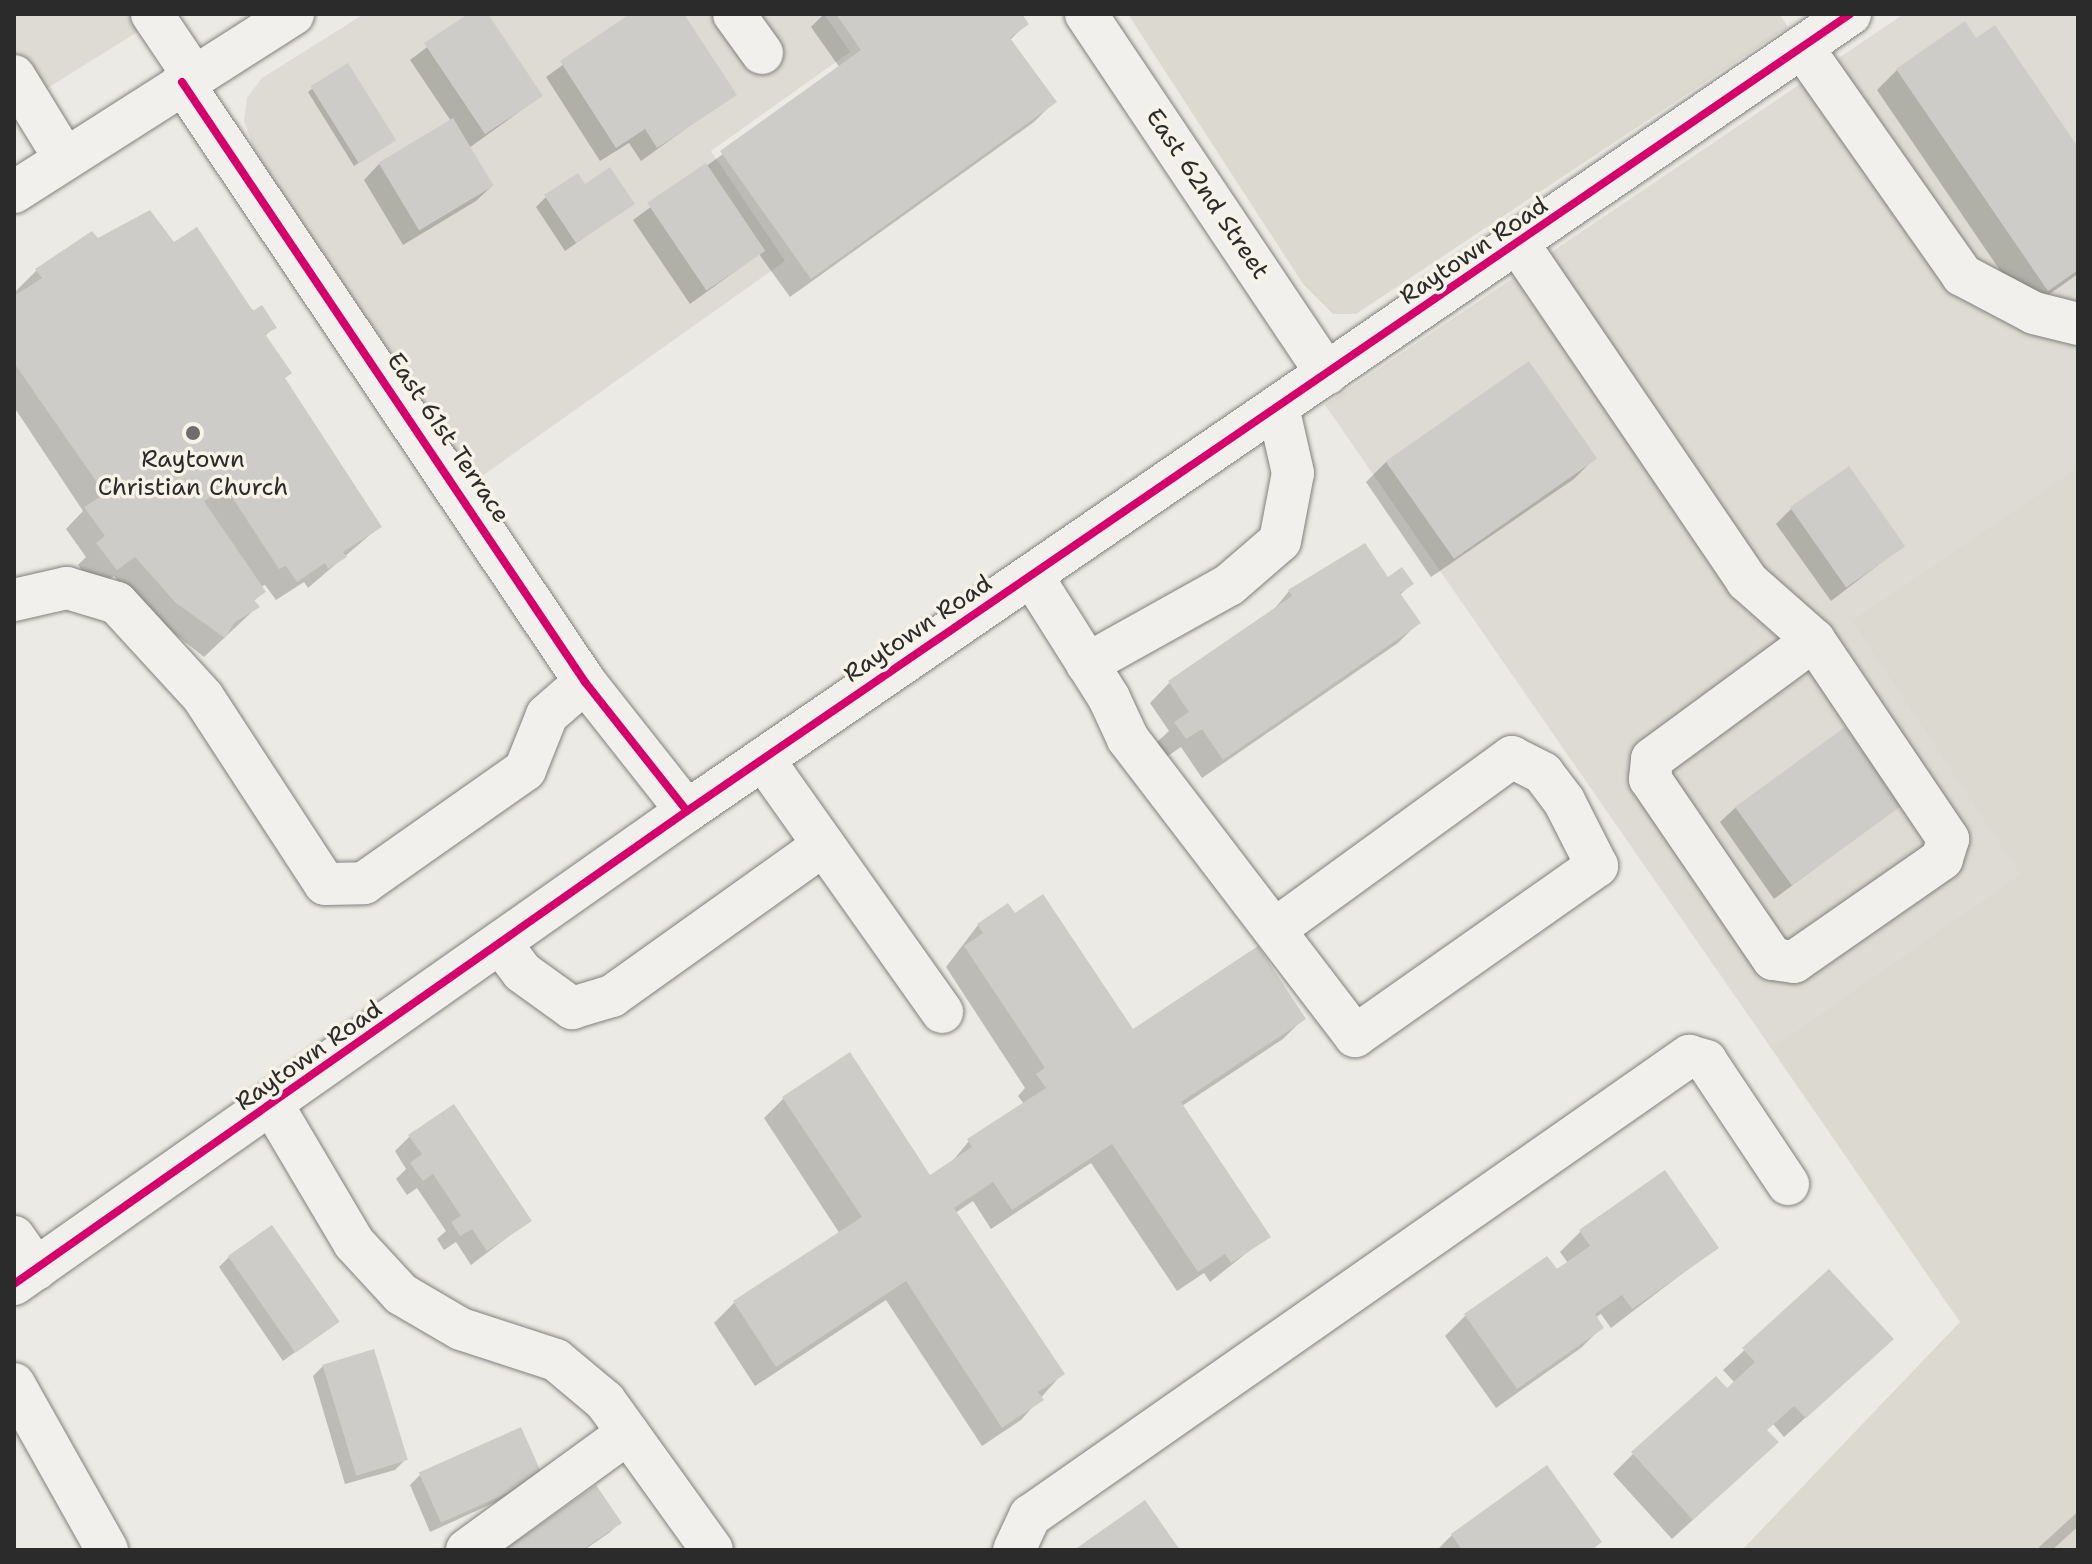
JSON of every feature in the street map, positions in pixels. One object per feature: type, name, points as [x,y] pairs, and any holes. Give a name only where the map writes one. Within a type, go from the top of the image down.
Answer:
[{"type":"street","name":"East 61st Terrace","points":[[152,14],[188,79],[585,682],[687,811]]},
{"type":"street","points":[[14,192],[293,14]]},
{"type":"street","points":[[734,14],[762,53]]},
{"type":"street","name":"East 62nd Street","points":[[1086,14],[1327,374]]},
{"type":"street","name":"Raytown Road","points":[[21,1263],[273,1106],[687,811],[1519,245],[1850,14]]},
{"type":"street","points":[[1802,47],[1962,275],[2034,313],[2078,324]]},
{"type":"street","points":[[14,76],[65,159]]},
{"type":"street","points":[[1519,245],[1747,581],[1814,640],[1948,839],[1942,859],[1794,962],[1773,959],[1650,779],[1652,759],[1814,640]]},
{"type":"street","points":[[1087,664],[1229,585],[1280,541],[1293,473],[1278,407]]},
{"type":"street","points":[[1032,576],[1087,664],[1128,739],[1355,1036],[1597,866],[1564,801],[1543,773],[1512,757],[1275,929]]},
{"type":"street","points":[[14,600],[67,588],[117,603],[203,697],[325,884],[364,883],[525,770],[547,715],[585,682]]},
{"type":"street","points":[[763,759],[942,1012]]},
{"type":"street","points":[[501,944],[522,972],[572,1008],[612,996],[824,845]]},
{"type":"street","points":[[1014,1550],[1030,1516],[1689,1056],[1706,1061],[1788,1184]]},
{"type":"street","points":[[273,1106],[354,1243],[401,1294],[461,1329],[556,1360],[605,1401],[712,1550]]},
{"type":"street","points":[[14,1384],[107,1550]]},
{"type":"street","points":[[467,1550],[628,1433]]},
{"type":"shaded area","points":[[14,14],[166,14],[14,109]]},
{"type":"shaded area","points":[[364,14],[824,14],[850,52],[711,151],[785,261],[475,481],[256,154],[244,121],[247,98],[262,78]]},
{"type":"shaded area","points":[[1128,14],[1779,14],[1788,27],[1356,314],[1333,314],[1303,284]]},
{"type":"shaded area","points":[[1904,14],[2078,14],[2078,467],[1850,620],[2019,874],[1771,1048],[1325,405]]},
{"type":"shaded area","points":[[2078,467],[2078,1550],[1742,1550],[1960,1322],[1771,1048],[2019,874],[1850,620]]},
{"type":"building","points":[[468,14],[488,14],[543,96],[485,134],[424,43]]},
{"type":"building","points":[[630,14],[684,14],[737,95],[657,148],[645,129],[616,148],[560,61]]},
{"type":"building","points":[[836,14],[1022,14],[1029,24],[1010,38],[1057,102],[811,279],[720,151],[861,50]]},
{"type":"building","points":[[1965,21],[1976,38],[1995,25],[2078,147],[2078,270],[2048,291],[1896,69]]},
{"type":"building","points":[[348,63],[396,140],[359,163],[311,86]]},
{"type":"building","points":[[453,118],[494,186],[419,231],[378,163]]},
{"type":"building","points":[[706,163],[765,251],[706,291],[647,203]]},
{"type":"building","points":[[610,167],[635,204],[576,243],[544,195],[578,173],[585,184]]},
{"type":"building","name":"Raytown Christian Church","points":[[150,210],[174,242],[197,227],[253,311],[262,305],[277,328],[265,334],[292,373],[285,378],[382,527],[343,552],[347,557],[328,569],[325,563],[297,582],[286,566],[279,569],[226,488],[204,501],[266,592],[254,600],[260,607],[235,622],[225,638],[176,603],[135,557],[117,570],[96,543],[105,536],[84,507],[105,494],[14,363],[14,296],[42,278],[35,269],[92,231],[98,238]]},
{"type":"building","points":[[1529,361],[1597,458],[1454,559],[1386,461]]},
{"type":"building","points":[[1849,466],[1905,546],[1846,588],[1790,507]]},
{"type":"building","points":[[1365,543],[1388,577],[1402,567],[1414,584],[1400,593],[1421,623],[1223,760],[1202,729],[1186,739],[1174,722],[1189,712],[1168,681],[1292,596],[1288,590]]},
{"type":"building","points":[[1845,727],[1902,805],[1792,885],[1735,807]]},
{"type":"building","points":[[1043,894],[1133,1029],[1258,946],[1306,1019],[1181,1102],[1271,1237],[1231,1263],[1225,1254],[1198,1272],[1112,1144],[1012,1210],[993,1182],[954,1208],[1065,1374],[1038,1392],[1044,1400],[1002,1428],[906,1281],[776,1367],[733,1301],[862,1217],[782,1097],[850,1052],[930,1175],[972,1147],[967,1139],[1046,1088],[1036,1074],[1045,1068],[964,946],[983,933],[977,924],[1008,903],[1015,913]]},
{"type":"building","points":[[454,1104],[532,1221],[487,1251],[472,1229],[460,1236],[451,1222],[461,1216],[433,1174],[423,1181],[410,1163],[422,1154],[408,1135]]},
{"type":"building","points":[[1665,1170],[1719,1248],[1632,1309],[1622,1295],[1595,1314],[1604,1328],[1517,1389],[1464,1314],[1547,1256],[1557,1269],[1590,1246],[1579,1230]]},
{"type":"building","points":[[272,1225],[340,1322],[295,1353],[228,1256]]},
{"type":"building","points":[[1829,1269],[1894,1339],[1806,1418],[1794,1406],[1767,1430],[1779,1442],[1693,1520],[1631,1452],[1716,1376],[1727,1388],[1755,1362],[1742,1348]]},
{"type":"building","points":[[374,1349],[408,1460],[356,1476],[322,1365]]},
{"type":"building","points":[[521,1427],[543,1477],[441,1523],[419,1473]]},
{"type":"building","points":[[1547,1465],[1602,1542],[1591,1550],[1462,1550],[1451,1534]]},
{"type":"building","points":[[596,1485],[622,1523],[582,1550],[504,1550]]},
{"type":"building","points":[[1145,1500],[1180,1550],[1074,1550]]},
{"type":"waterway","points":[[2043,1550],[2078,1518]]},
{"type":"cycle path","points":[[14,1284],[687,811],[1850,14]]},
{"type":"cycle path","points":[[182,82],[585,682],[687,811]]},
{"type":"place","name":"Raytown Christian Church","points":[[193,433]]}]
